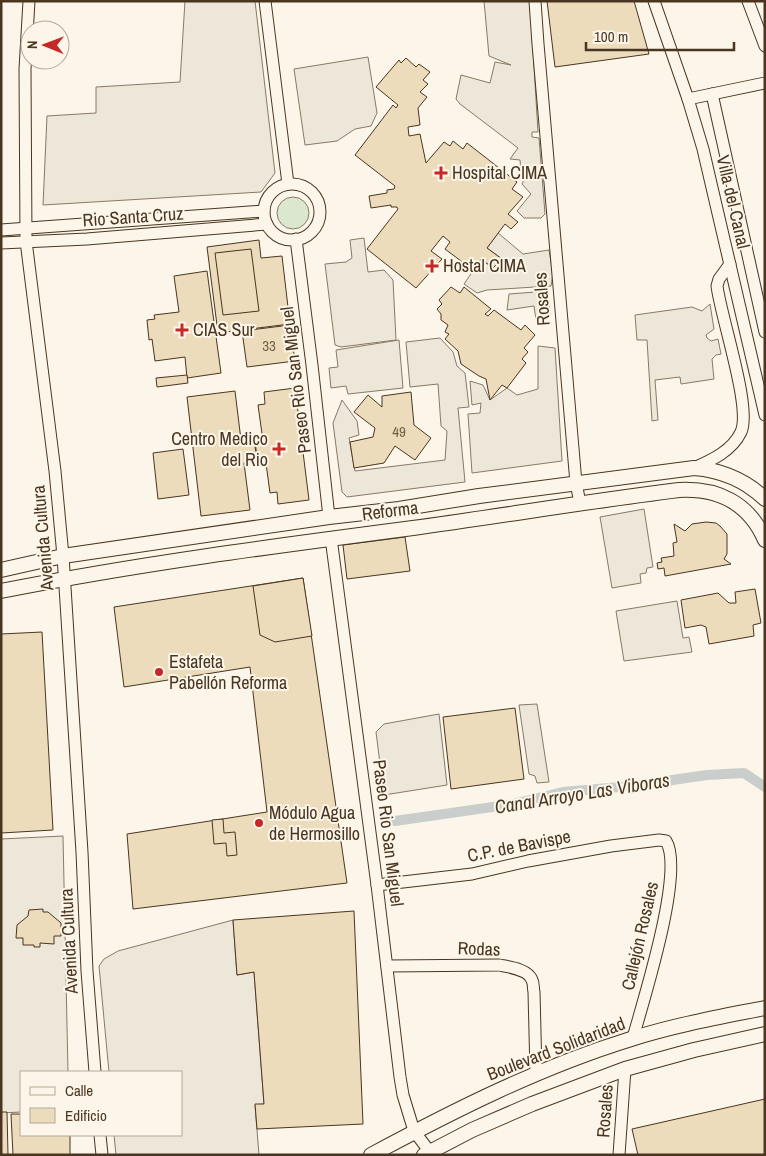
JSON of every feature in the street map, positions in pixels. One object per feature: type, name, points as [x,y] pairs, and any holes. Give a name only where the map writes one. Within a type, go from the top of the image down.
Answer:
[{"type":"main road","name":"Reforma","points":[[1,570],[63,556],[694,468],[707,469],[732,477],[765,499]]},
{"type":"main road","name":"Reforma","points":[[1,591],[65,578],[266,547],[679,490],[704,491],[729,499],[742,507],[756,522],[765,540]]},
{"type":"main road","points":[[337,537],[354,531],[396,522],[399,516],[399,509]]},
{"type":"main road","points":[[266,547],[277,538],[320,529],[324,524],[325,518]]},
{"type":"main road","name":"Boulevard Solidaridad","points":[[371,1155],[414,1131],[536,1073],[633,1038],[713,1018],[765,1008]]},
{"type":"main road","points":[[427,1153],[472,1130],[532,1104],[625,1069],[694,1050],[765,1034]]},
{"type":"street","name":"Avenida Cultura","points":[[29,1],[25,69],[26,241],[54,462],[65,578],[82,852],[87,970],[95,1071]]},
{"type":"street","points":[[265,1],[288,184]]},
{"type":"street","name":"Rosales","points":[[535,1],[576,483],[580,503]]},
{"type":"street","name":"Villa del Canal","points":[[654,1],[703,149],[765,414]]},
{"type":"street","points":[[748,1],[765,46]]},
{"type":"street","points":[[688,99],[765,82]]},
{"type":"street","name":"Villa del Canal","points":[[712,94],[765,332]]},
{"type":"street","points":[[288,184],[298,184],[314,194],[319,202],[320,212],[314,230],[306,236],[288,240],[279,237],[272,231],[267,224],[264,211],[266,201],[271,193],[279,187],[288,184]]},
{"type":"street","name":"Rio Santa Cruz","points":[[1,230],[264,211]]},
{"type":"street","name":"Rio Santa Cruz","points":[[1,243],[87,239],[267,224]]},
{"type":"street","name":"Paseo Rio San Miguel","points":[[296,239],[312,365],[325,518]]},
{"type":"street","points":[[694,468],[712,459],[732,445],[742,431],[744,418],[742,396],[717,286],[719,279],[730,264]]},
{"type":"street","points":[[744,418],[765,414]]},
{"type":"street","name":"Paseo Rio San Miguel","points":[[337,537],[400,1077],[403,1095],[414,1131]]},
{"type":"street","name":"C.P. de Bavispe","points":[[378,885],[472,874],[528,861],[612,846],[659,840],[666,841]]},
{"type":"street","name":"Callejón Rosales","points":[[633,1038],[668,906],[672,878],[670,848],[666,841]]},
{"type":"street","name":"Rodas","points":[[386,966],[500,965],[513,968],[530,976],[534,992],[536,1073]]},
{"type":"street","name":"Rosales","points":[[619,1155],[625,1069]]},
{"type":"street","points":[[414,1131],[427,1153]]},
{"type":"street","points":[[100,1136],[102,1155]]},
{"type":"green space","points":[[293,197],[299,198],[304,202],[308,207],[308,219],[304,224],[299,228],[293,229],[287,228],[282,224],[278,219],[277,213],[278,207],[282,202],[287,198]]},
{"type":"shaded area","points":[[185,1],[255,1],[275,173],[261,192],[43,205],[47,116],[96,113],[96,87],[180,82]]},
{"type":"shaded area","points":[[484,1],[530,1],[538,132],[532,132],[532,137],[539,138],[545,214],[541,218],[524,218],[517,211],[531,194],[522,184],[528,172],[521,172],[520,160],[510,159],[518,148],[456,99],[461,75],[490,83],[495,62],[511,65],[489,56]]},
{"type":"shaded area","points":[[368,57],[377,113],[371,126],[355,129],[337,141],[305,145],[294,69]]},
{"type":"shaded area","points":[[498,233],[523,254],[549,250],[553,274],[551,286],[487,290],[477,293],[464,284],[481,259],[493,268],[502,259],[487,248]]},
{"type":"shaded area","points":[[364,238],[368,272],[384,270],[393,280],[396,340],[341,347],[335,345],[325,264],[346,262],[352,258],[350,240]]},
{"type":"shaded area","points":[[548,291],[550,316],[536,320],[534,306],[507,310],[509,294]]},
{"type":"shaded area","points":[[710,304],[714,329],[706,335],[711,341],[718,339],[721,354],[716,355],[712,359],[714,379],[681,384],[680,377],[655,380],[658,420],[652,421],[647,340],[637,340],[635,315],[692,307],[702,311]]},
{"type":"shaded area","points":[[440,338],[453,352],[457,366],[465,373],[469,407],[458,408],[465,482],[347,497],[342,492],[333,423],[342,400],[357,421],[359,435],[349,438],[355,471],[445,460],[447,431],[441,426],[438,384],[410,387],[406,342]]},
{"type":"shaded area","points":[[399,340],[403,388],[348,394],[346,386],[331,388],[329,368],[338,367],[336,350]]},
{"type":"shaded area","points":[[538,346],[555,348],[562,461],[472,473],[468,414],[480,413],[481,403],[472,405],[470,381],[483,385],[490,400],[507,388],[517,395],[538,389]]},
{"type":"shaded area","points":[[644,509],[653,567],[647,568],[646,573],[640,574],[641,583],[612,588],[600,517]]},
{"type":"shaded area","points":[[677,601],[683,638],[689,637],[692,652],[624,661],[616,611]]},
{"type":"shaded area","points":[[537,704],[549,782],[537,783],[535,776],[529,774],[519,705]]},
{"type":"shaded area","points":[[439,714],[447,785],[384,795],[376,732],[384,724]]},
{"type":"shaded area","points":[[63,836],[68,1071],[20,1071],[20,1112],[1,1113],[1,839]]},
{"type":"shaded area","points":[[233,920],[237,975],[254,972],[264,1104],[255,1105],[259,1155],[116,1155],[114,1136],[182,1136],[182,1071],[109,1071],[99,966],[104,959],[118,951]]},
{"type":"building","points":[[547,1],[634,1],[649,54],[555,67]]},
{"type":"building","name":"Hospital CIMA","points":[[406,58],[416,67],[419,64],[430,72],[423,80],[428,84],[420,92],[427,97],[418,108],[420,125],[408,127],[409,136],[420,134],[426,163],[444,142],[450,146],[453,141],[463,149],[467,143],[517,182],[512,189],[523,197],[508,214],[518,222],[511,229],[505,224],[487,248],[502,259],[493,268],[481,259],[473,270],[445,249],[450,242],[443,236],[431,251],[442,259],[416,288],[367,249],[398,209],[397,207],[391,207],[391,205],[371,208],[369,196],[387,193],[387,190],[394,189],[395,186],[355,155],[393,105],[396,108],[398,105],[376,87],[399,60],[401,63]]},
{"type":"building","points":[[259,240],[261,258],[282,256],[290,324],[218,333],[207,247]]},
{"type":"building","points":[[251,249],[259,311],[223,315],[215,253]]},
{"type":"building","name":"CIAS Sur","points":[[207,271],[221,373],[187,378],[185,357],[155,361],[152,339],[149,340],[147,320],[155,319],[154,315],[179,312],[174,276]]},
{"type":"building","points":[[451,287],[460,293],[464,287],[491,309],[485,314],[488,316],[494,310],[521,330],[525,325],[535,335],[524,348],[528,352],[522,359],[526,363],[507,388],[502,385],[490,400],[486,379],[461,364],[458,351],[445,339],[449,334],[445,332],[448,325],[441,320],[441,314],[437,309],[442,304],[439,300]]},
{"type":"building","points":[[290,325],[295,361],[247,367],[242,331]]},
{"type":"building","name":"CIAS Sur","points":[[187,375],[188,383],[157,387],[156,378]]},
{"type":"building","name":"Centro Medico del Rio","points":[[295,388],[309,500],[278,504],[277,492],[270,493],[265,456],[257,457],[255,442],[263,441],[258,405],[265,404],[264,392]]},
{"type":"building","points":[[235,391],[241,440],[254,438],[257,461],[244,463],[250,510],[201,516],[187,397]]},
{"type":"building","points":[[411,392],[414,425],[431,438],[415,460],[395,446],[384,463],[354,468],[350,442],[373,437],[375,428],[354,412],[368,395],[382,407],[382,396]]},
{"type":"building","points":[[183,449],[189,495],[158,499],[153,453]]},
{"type":"building","points":[[716,523],[727,534],[727,554],[724,559],[731,564],[665,576],[664,568],[658,569],[657,563],[662,562],[661,558],[674,556],[673,543],[677,542],[674,524],[685,531],[692,524]]},
{"type":"building","points":[[405,537],[410,571],[347,579],[343,545]]},
{"type":"building","points":[[303,578],[347,883],[133,909],[127,834],[267,812],[250,667],[124,687],[114,607]]},
{"type":"building","points":[[303,578],[312,636],[275,642],[260,635],[253,586]]},
{"type":"building","points":[[755,589],[761,623],[753,625],[754,636],[709,644],[706,627],[701,625],[685,628],[681,600],[718,593],[729,603],[736,603],[735,592]]},
{"type":"building","points":[[42,632],[53,830],[1,833],[1,634]]},
{"type":"building","points":[[515,708],[524,779],[451,789],[443,717]]},
{"type":"building","points":[[223,819],[224,833],[235,832],[237,855],[227,856],[226,843],[214,844],[212,820]]},
{"type":"building","points":[[43,909],[43,912],[48,912],[61,923],[61,936],[54,936],[54,944],[40,943],[40,947],[23,945],[23,938],[16,938],[17,925],[28,916],[29,910]]},
{"type":"building","points":[[354,911],[363,1124],[257,1129],[255,1104],[264,1104],[254,972],[237,975],[233,920]]},
{"type":"building","points":[[765,1099],[765,1155],[638,1155],[632,1129]]},
{"type":"building","points":[[1,1112],[7,1112],[8,1155],[1,1155]]},
{"type":"building","points":[[11,1114],[20,1114],[20,1136],[70,1136],[70,1155],[13,1155]]},
{"type":"waterway","name":"Canal Arroyo Las Viboras","points":[[395,821],[513,804],[563,792],[631,786],[707,775],[744,773],[765,787]]},
{"type":"place","name":"Hospital CIMA","points":[[441,173]]},
{"type":"place","name":"Hostal CIMA","points":[[432,266]]},
{"type":"place","name":"CIAS Sur","points":[[182,330]]},
{"type":"place","name":"Centro Medico del Rio","points":[[279,449]]},
{"type":"place","name":"Estafeta Pabellón Reforma","points":[[159,672]]},
{"type":"place","name":"Módulo Agua de Hermosillo","points":[[259,823]]}]
